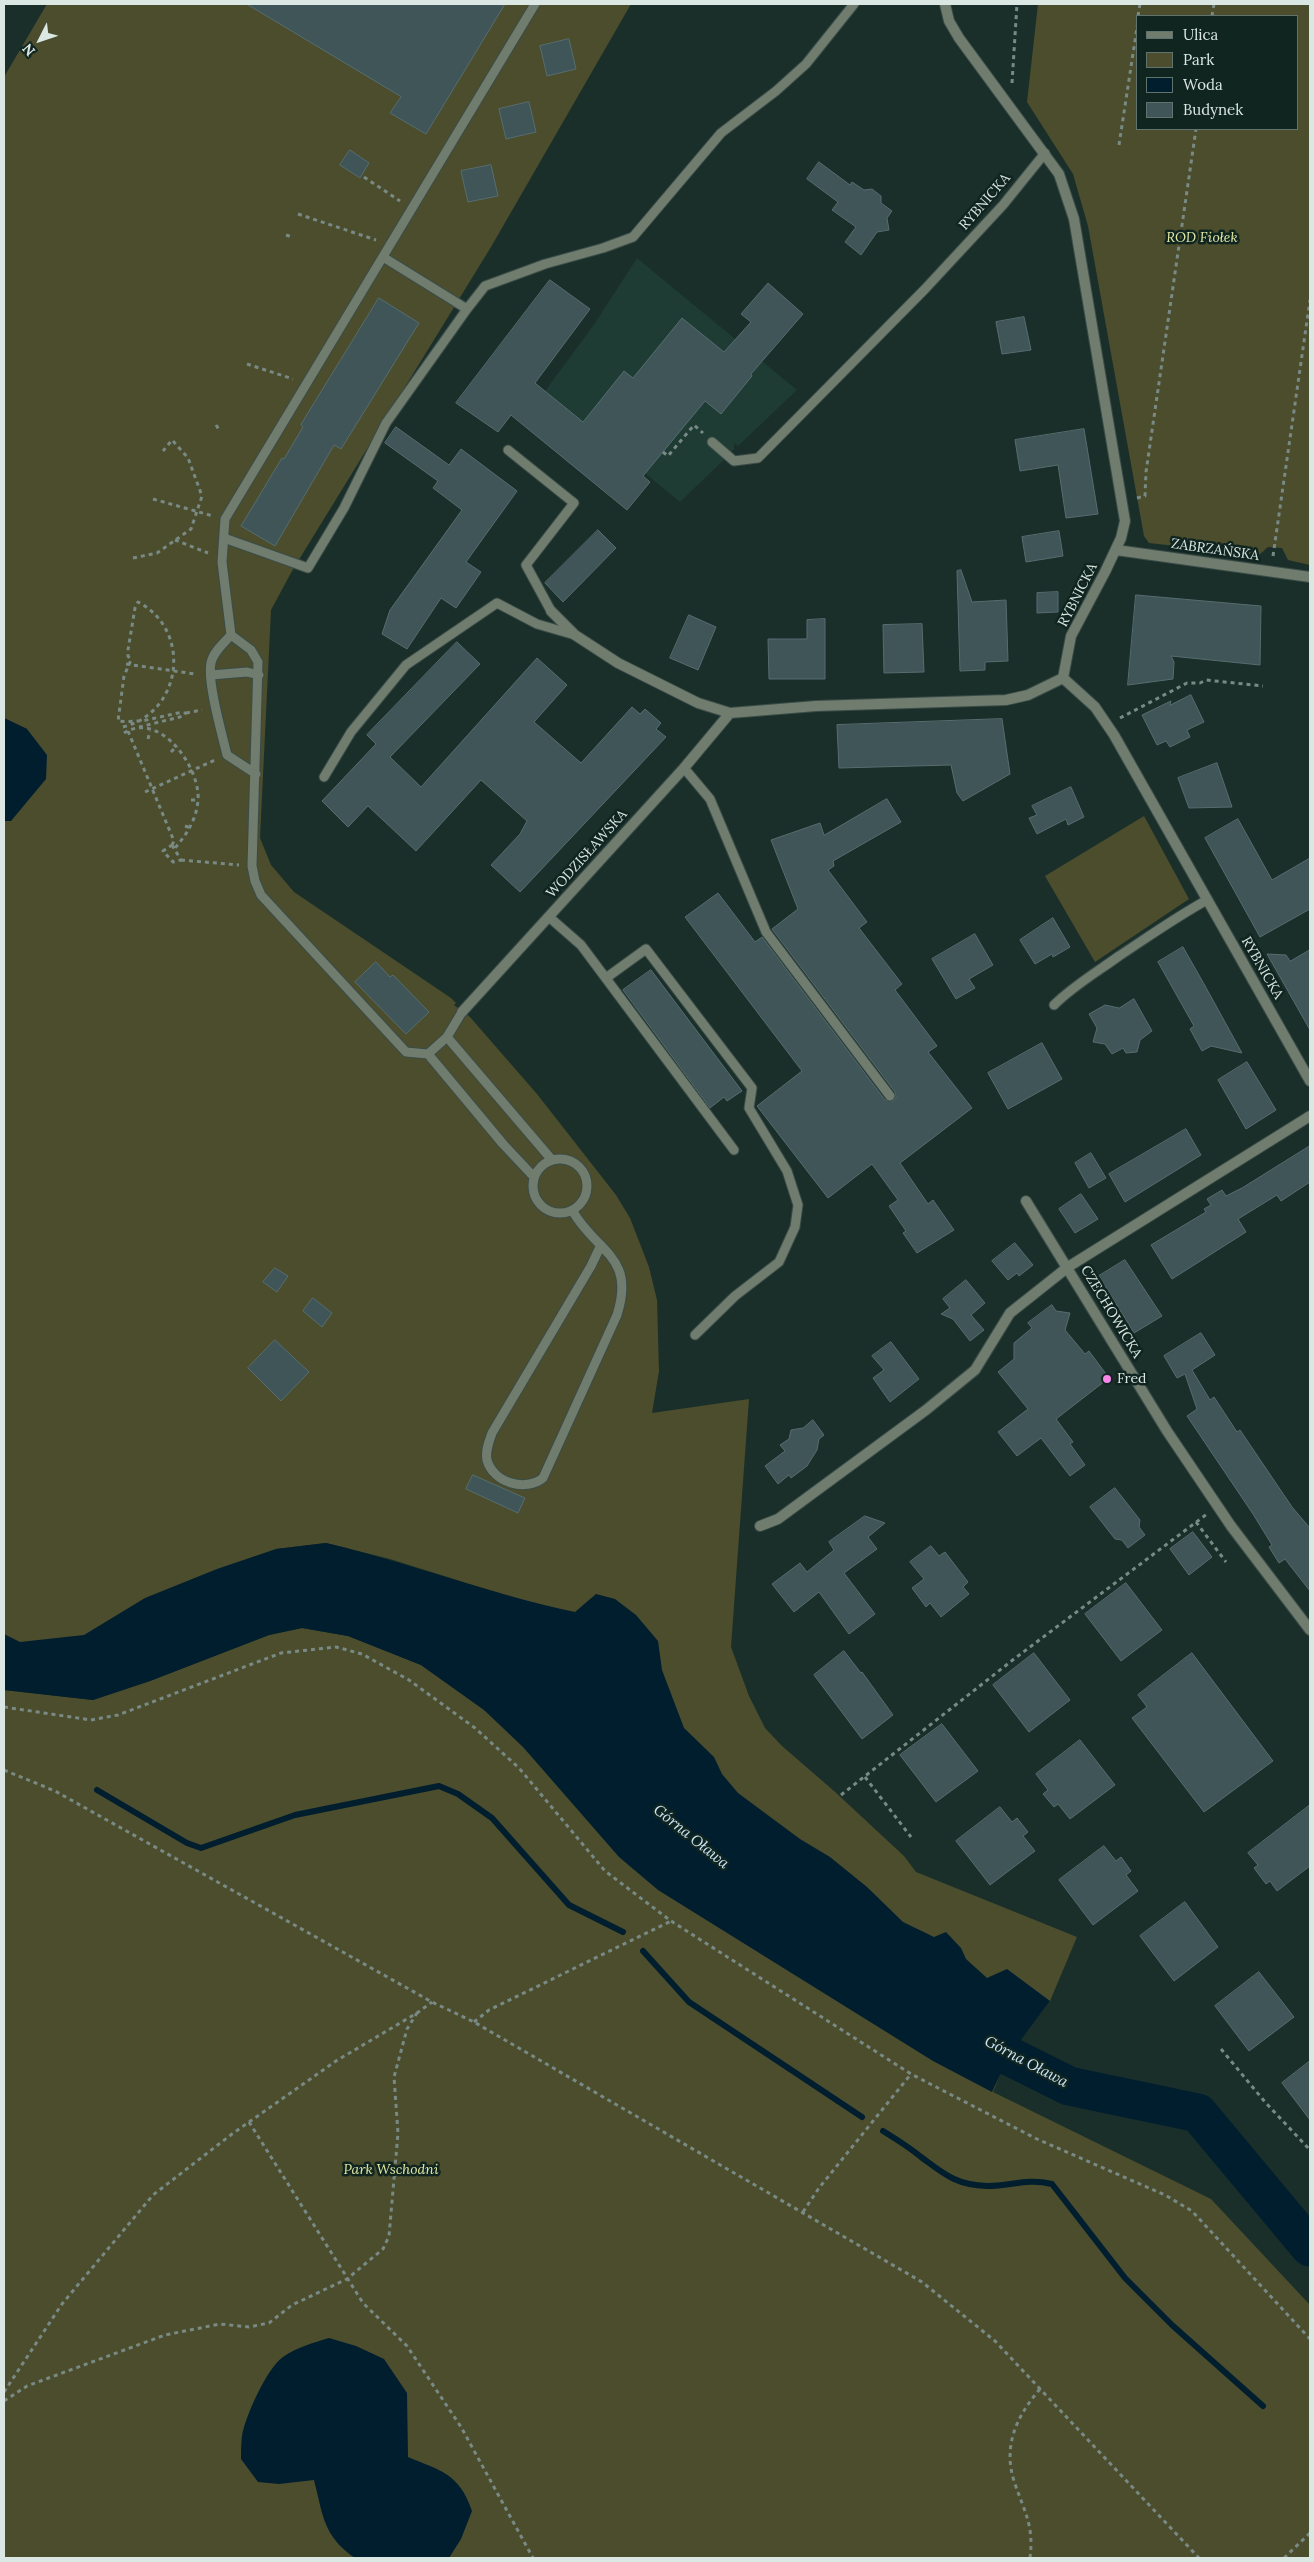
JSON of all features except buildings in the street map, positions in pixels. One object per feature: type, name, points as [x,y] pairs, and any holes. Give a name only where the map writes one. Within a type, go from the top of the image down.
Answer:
[{"type":"street","name":"RYBNICKA","points":[[945,4],[949,21],[959,38],[1059,174],[1074,219],[1125,521],[1116,550],[1072,636],[1063,678],[1105,720],[1310,1081]]},
{"type":"street","name":"ZABRZAŃSKA","points":[[1116,550],[1310,577]]},
{"type":"street","points":[[551,610],[575,635],[627,667],[698,703],[730,713],[816,706],[1006,700],[1028,695],[1063,678]]},
{"type":"street","name":"WODZISŁAWSKA","points":[[462,1012],[684,768],[730,713]]},
{"type":"street","name":"CZECHOWICKA","points":[[1310,1116],[1068,1268],[1177,1446],[1231,1526],[1310,1630]]},
{"type":"street","points":[[760,1526],[778,1519],[926,1410],[975,1370],[1010,1313],[1068,1268],[1026,1201]]},
{"type":"lane","points":[[534,1177],[503,1144],[428,1054],[406,1052],[266,902],[255,881],[252,866],[258,662],[251,650],[231,635],[222,562],[225,519],[535,4]]},
{"type":"lane","points":[[224,538],[308,568],[344,508],[386,423],[485,286],[545,264],[603,248],[633,237],[721,133],[776,91],[806,64],[854,4]]},
{"type":"lane","name":"RYBNICKA","points":[[712,442],[734,461],[758,458],[925,289],[1003,205],[1045,153]]},
{"type":"lane","points":[[383,257],[467,309]]},
{"type":"lane","points":[[508,450],[574,503],[526,565],[551,610]]},
{"type":"lane","points":[[324,777],[351,732],[406,665],[497,603],[537,624],[575,635]]},
{"type":"lane","points":[[231,635],[216,652],[211,663],[211,676],[227,755],[256,774]]},
{"type":"lane","points":[[211,676],[247,672],[259,675]]},
{"type":"lane","points":[[684,768],[710,799],[766,932],[890,1096]]},
{"type":"lane","points":[[1054,1005],[1067,992],[1103,967],[1188,910],[1207,900]]},
{"type":"lane","points":[[549,917],[581,944],[734,1150]]},
{"type":"lane","points":[[606,978],[646,948],[752,1088],[748,1108],[787,1171],[798,1205],[795,1227],[779,1262],[735,1296],[695,1335]]},
{"type":"lane","points":[[428,1054],[447,1037],[462,1012]]},
{"type":"lane","points":[[447,1037],[552,1160]]},
{"type":"lane","points":[[564,1159],[572,1162],[580,1168],[586,1178],[587,1185],[583,1199],[572,1210],[559,1213],[544,1208],[534,1193],[534,1177],[543,1165],[552,1160],[564,1159]]},
{"type":"lane","points":[[572,1210],[578,1221],[601,1245],[617,1264],[623,1283],[622,1298],[617,1316],[543,1478],[537,1483],[524,1486],[510,1483],[497,1475],[487,1459],[486,1448],[492,1433],[591,1266],[601,1245]]},
{"type":"path","points":[[1011,88],[1017,4]]},
{"type":"path","points":[[1119,145],[1136,34]]},
{"type":"path","points":[[1136,498],[1145,496],[1146,472],[1196,130]]},
{"type":"path","points":[[364,177],[397,197],[401,205]]},
{"type":"path","points":[[298,214],[380,241],[383,243],[377,254],[383,257]]},
{"type":"path","points":[[286,235],[292,238]]},
{"type":"path","points":[[1274,548],[1310,300]]},
{"type":"path","points":[[247,364],[299,381]]},
{"type":"path","points":[[663,452],[668,456],[694,425],[712,442]]},
{"type":"path","points":[[216,426],[220,431]]},
{"type":"path","points":[[133,558],[158,553],[191,530],[202,496],[187,458],[172,440],[163,451]]},
{"type":"path","points":[[152,499],[197,512]]},
{"type":"path","points":[[175,540],[208,553],[214,552]]},
{"type":"path","points":[[123,727],[136,721],[143,716],[163,696],[174,671],[171,643],[158,619],[138,602],[135,608],[118,722],[136,721],[210,709]]},
{"type":"path","points":[[128,664],[211,676]]},
{"type":"path","points":[[1117,719],[1187,683],[1200,684],[1206,680],[1263,686]]},
{"type":"path","points":[[124,733],[139,727],[180,717],[186,713]]},
{"type":"path","points":[[139,727],[150,730],[177,746],[193,770],[198,800],[190,828],[174,847],[163,851],[173,862],[181,860],[252,866]]},
{"type":"path","points":[[148,739],[150,730]]},
{"type":"path","points":[[128,731],[153,788],[174,841],[174,847],[181,860]]},
{"type":"path","points":[[171,752],[177,746]]},
{"type":"path","points":[[145,792],[227,755]]},
{"type":"path","points":[[191,800],[198,800]]},
{"type":"path","points":[[185,826],[190,828]]},
{"type":"path","points":[[841,1795],[1014,1659],[1197,1521],[1226,1562]]},
{"type":"path","points":[[4,1707],[91,1720],[118,1715],[281,1653],[336,1648],[362,1654],[409,1680],[475,1728],[519,1768],[605,1871],[671,1921],[911,2074],[1038,2139],[1165,2195],[1192,2211],[1310,2339]]},
{"type":"path","points":[[4,1770],[55,1792],[432,2002],[474,2022],[922,2282],[995,2341],[1199,2558]]},
{"type":"path","points":[[865,1777],[911,1837]]},
{"type":"path","points":[[474,2022],[489,2010],[671,1921]]},
{"type":"path","points":[[4,2392],[62,2304],[153,2195],[249,2122],[336,2061],[417,2013],[432,2002]]},
{"type":"path","points":[[4,2401],[27,2386],[165,2335],[220,2324],[249,2327],[269,2323],[292,2304],[347,2279],[383,2249],[389,2236],[398,2133],[394,2077],[407,2030],[417,2013]]},
{"type":"path","points":[[1221,2049],[1265,2102],[1310,2150]]},
{"type":"path","points":[[803,2212],[819,2188],[911,2074]]},
{"type":"path","points":[[249,2122],[347,2279],[364,2303],[407,2346],[461,2427],[534,2558]]},
{"type":"path","points":[[1030,2558],[1030,2524],[1015,2484],[1010,2462],[1010,2445],[1013,2430],[1020,2415],[1040,2389]]},
{"type":"path","points":[[1284,2558],[1310,2533]]},
{"type":"shaded area","points":[[637,258],[797,390],[738,446],[734,443],[734,449],[728,456],[680,502],[545,391],[593,326]]},
{"type":"green space","points":[[47,4],[631,4],[491,247],[292,571],[271,610],[260,838],[271,865],[294,892],[451,998],[456,1003],[454,1005],[470,1017],[537,1094],[616,1195],[630,1218],[649,1267],[657,1300],[659,1371],[652,1413],[749,1399],[731,1647],[749,1696],[765,1728],[782,1746],[904,1856],[916,1872],[1077,1937],[1050,2001],[1016,2046],[527,1602],[390,1559],[326,1543],[276,1549],[162,1627],[4,1659],[4,821],[11,821],[27,729],[4,718],[4,77]]},
{"type":"green space","name":"ROD Fiołek","points":[[1038,4],[1310,4],[1310,565],[1288,560],[1282,548],[1268,547],[1259,555],[1149,543],[1144,536],[1088,226],[1073,174],[1027,102]]},
{"type":"green space","points":[[1144,816],[1189,899],[1095,962],[1045,876]]},
{"type":"green space","name":"Park Wschodni","points":[[302,1628],[348,1636],[421,1665],[1000,2075],[993,2092],[1211,2199],[1310,2305],[1310,2558],[4,2558],[4,1690],[93,1700],[150,1681],[269,1635]]},
{"type":"water","points":[[4,718],[27,729],[47,755],[46,779],[11,821],[4,821]]},
{"type":"water","points":[[326,1543],[543,1605],[575,1612],[596,1594],[615,1599],[636,1615],[658,1641],[662,1670],[684,1728],[714,1757],[722,1774],[738,1793],[800,1839],[830,1857],[867,1887],[903,1922],[934,1937],[946,1932],[961,1948],[966,1959],[987,1978],[1007,1969],[1050,2001],[1009,2056],[992,2092],[933,2061],[658,1890],[619,1857],[523,1747],[484,1710],[421,1665],[348,1636],[302,1628],[269,1635],[150,1681],[93,1700],[4,1690],[4,1634],[20,1642],[84,1635],[145,1598],[217,1569],[276,1549]]},
{"type":"water","points":[[329,2338],[356,2346],[384,2359],[407,2393],[408,2457],[448,2475],[461,2488],[467,2498],[472,2511],[461,2539],[449,2558],[355,2558],[344,2550],[330,2533],[322,2514],[314,2480],[279,2484],[258,2482],[241,2459],[242,2436],[247,2417],[270,2371],[288,2354]]},
{"type":"waterway","points":[[97,1790],[187,1843],[201,1848],[295,1815],[439,1786],[458,1794],[492,1818],[569,1905],[623,1932]]},
{"type":"waterway","points":[[643,1951],[689,2002],[862,2117]]},
{"type":"waterway","name":"Górna Oława","points":[[965,2028],[1009,2056],[1069,2086],[1198,2113],[1310,2247]]},
{"type":"waterway","points":[[883,2131],[951,2178],[959,2181],[987,2186],[1027,2182],[1052,2184],[1125,2278],[1172,2325],[1263,2406]]},
{"type":"place","name":"Fred","points":[[1107,1379]]}]
